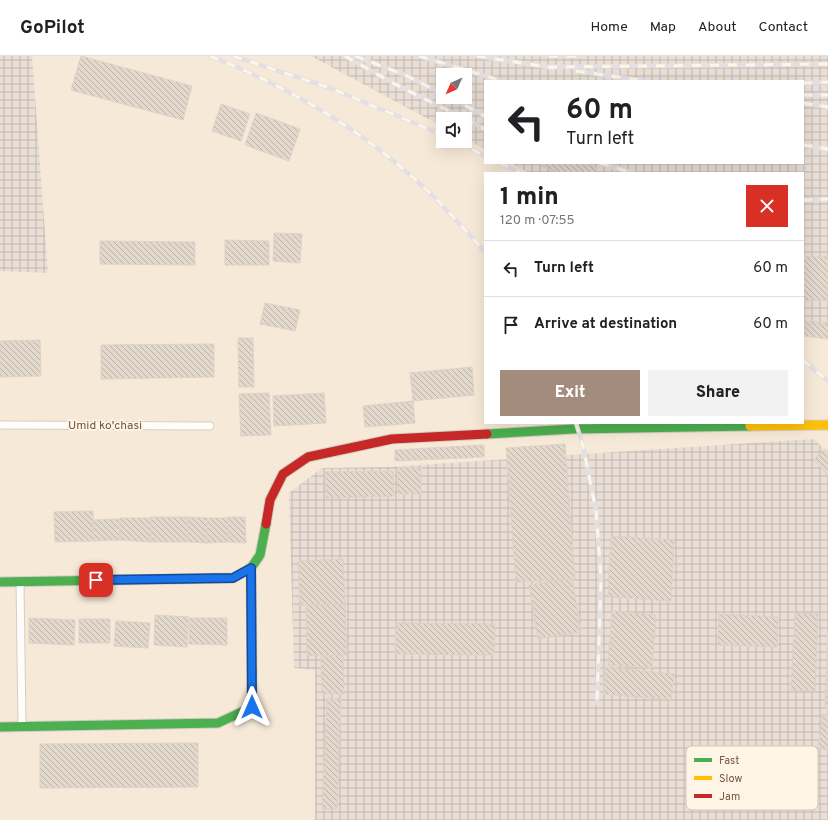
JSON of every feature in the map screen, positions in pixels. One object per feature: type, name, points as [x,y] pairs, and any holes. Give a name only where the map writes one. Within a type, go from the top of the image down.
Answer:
[{"type":"street","points":[[0,582],[233,578],[251,568],[260,555],[270,500],[283,474],[308,457],[392,439],[573,429],[828,425]]},
{"type":"street","points":[[0,727],[218,723],[252,707],[251,568]]},
{"type":"lane","name":"Umid ko'chasi","points":[[0,425],[210,426]]},
{"type":"lane","points":[[20,581],[22,727]]},
{"type":"shaded area","points":[[0,56],[828,56],[828,820],[0,820]]},
{"type":"shaded area","points":[[0,56],[32,56],[48,273],[0,271]]},
{"type":"shaded area","points":[[311,56],[828,56],[828,330],[804,330],[804,172],[527,172],[513,164],[804,164],[804,80],[484,80],[484,148],[472,142],[472,112],[436,112],[436,123]]},
{"type":"shaded area","points":[[815,439],[828,455],[828,820],[315,820],[315,670],[294,668],[289,493],[322,468],[387,467]]},
{"type":"building","points":[[81,56],[192,86],[183,120],[71,90]]},
{"type":"building","points":[[221,104],[250,114],[241,141],[212,131]]},
{"type":"building","points":[[256,113],[300,129],[289,161],[245,145]]},
{"type":"building","points":[[586,164],[597,168],[596,172],[557,172],[539,165]]},
{"type":"building","points":[[274,233],[302,234],[300,263],[273,261]]},
{"type":"building","points":[[225,240],[269,241],[269,265],[225,265]]},
{"type":"building","points":[[100,241],[195,242],[195,265],[100,264]]},
{"type":"building","points":[[828,256],[828,300],[804,301],[804,257]]},
{"type":"building","points":[[265,303],[300,310],[295,331],[260,324]]},
{"type":"building","points":[[805,321],[828,323],[828,339],[804,336]]},
{"type":"building","points":[[238,338],[253,338],[254,387],[239,387]]},
{"type":"building","points":[[40,340],[41,376],[0,377],[0,341]]},
{"type":"building","points":[[214,344],[214,377],[101,379],[101,345]]},
{"type":"building","points":[[472,367],[474,395],[413,401],[410,373]]},
{"type":"building","points":[[269,393],[271,435],[241,436],[239,394]]},
{"type":"building","points":[[324,393],[326,423],[274,426],[273,396]]},
{"type":"building","points":[[413,401],[415,423],[365,427],[363,406]]},
{"type":"building","points":[[565,444],[575,579],[516,582],[506,448]]},
{"type":"building","points":[[484,445],[484,457],[395,461],[395,450]]},
{"type":"building","points":[[825,449],[828,452],[828,476],[814,459]]},
{"type":"building","points":[[421,467],[421,494],[398,494],[397,468]]},
{"type":"building","points":[[393,471],[394,496],[326,498],[325,472]]},
{"type":"building","points":[[93,511],[94,541],[55,542],[54,512]]},
{"type":"building","points":[[151,517],[187,517],[188,542],[151,542]]},
{"type":"building","points":[[188,517],[207,518],[207,543],[188,542]]},
{"type":"building","points":[[228,517],[245,517],[246,543],[228,542]]},
{"type":"building","points":[[120,518],[151,518],[151,542],[120,540]]},
{"type":"building","points":[[207,518],[228,518],[228,542],[207,543]]},
{"type":"building","points":[[119,519],[120,540],[94,541],[93,520]]},
{"type":"building","points":[[611,536],[674,540],[671,601],[608,597]]},
{"type":"building","points":[[343,559],[345,604],[300,605],[298,561]]},
{"type":"building","points":[[572,578],[581,632],[538,639],[529,585]]},
{"type":"building","points":[[345,604],[347,655],[307,656],[306,605]]},
{"type":"building","points":[[612,611],[656,615],[652,668],[608,665]]},
{"type":"building","points":[[795,613],[818,614],[815,691],[791,690]]},
{"type":"building","points":[[719,614],[778,617],[777,647],[718,645]]},
{"type":"building","points":[[155,615],[189,617],[187,647],[154,645]]},
{"type":"building","points":[[29,618],[75,620],[74,645],[29,643]]},
{"type":"building","points":[[190,618],[227,618],[227,645],[189,644]]},
{"type":"building","points":[[79,619],[110,619],[110,643],[79,643]]},
{"type":"building","points":[[116,621],[150,623],[148,648],[114,646]]},
{"type":"building","points":[[396,623],[495,624],[494,655],[395,654]]},
{"type":"building","points":[[828,629],[828,709],[825,708]]},
{"type":"building","points":[[343,655],[344,694],[322,694],[321,656]]},
{"type":"building","points":[[605,667],[674,674],[671,700],[603,694]]},
{"type":"building","points":[[327,698],[341,699],[337,809],[322,809]]},
{"type":"building","points":[[823,714],[828,715],[828,750],[818,748]]},
{"type":"building","points":[[198,743],[198,787],[40,788],[40,744]]},
{"type":"railway","points":[[210,56],[278,86],[342,123],[372,144],[429,192],[467,231],[484,252]]},
{"type":"railway","points":[[233,56],[330,88],[436,132]]},
{"type":"railway","points":[[345,56],[395,84],[451,112]]},
{"type":"railway","points":[[355,56],[405,75],[436,90]]},
{"type":"railway","points":[[419,56],[499,80]]},
{"type":"railway","points":[[477,56],[554,68]]},
{"type":"railway","points":[[549,56],[581,56]]},
{"type":"railway","points":[[548,67],[828,64]]},
{"type":"railway","points":[[576,71],[638,80]]},
{"type":"railway","points":[[804,83],[828,82]]},
{"type":"railway","points":[[804,95],[828,95]]},
{"type":"railway","points":[[804,103],[828,107]]},
{"type":"railway","points":[[462,104],[484,115]]},
{"type":"railway","points":[[472,122],[484,128]]},
{"type":"railway","points":[[804,145],[828,149]]},
{"type":"railway","points":[[470,148],[484,155]]},
{"type":"railway","points":[[502,164],[518,172]]},
{"type":"railway","points":[[603,164],[630,172]]},
{"type":"railway","points":[[804,200],[828,199]]},
{"type":"railway","points":[[804,361],[828,381]]},
{"type":"railway","points":[[576,424],[583,446],[596,511],[601,578],[597,703]]},
{"type":"traffic: fast","points":[[487,434],[573,429],[750,426]]},
{"type":"traffic: fast","points":[[0,582],[233,578],[251,568],[260,555],[266,524]]},
{"type":"traffic: fast","points":[[0,727],[218,723],[252,707],[252,671]]},
{"type":"traffic: slow","points":[[750,426],[828,425]]},
{"type":"traffic: slow","points":[[251,568],[252,671]]},
{"type":"traffic: jam","points":[[266,524],[270,500],[283,474],[308,457],[392,439],[487,434]]},
{"type":"route","points":[[96,580],[233,578],[251,568],[252,707]]}]
